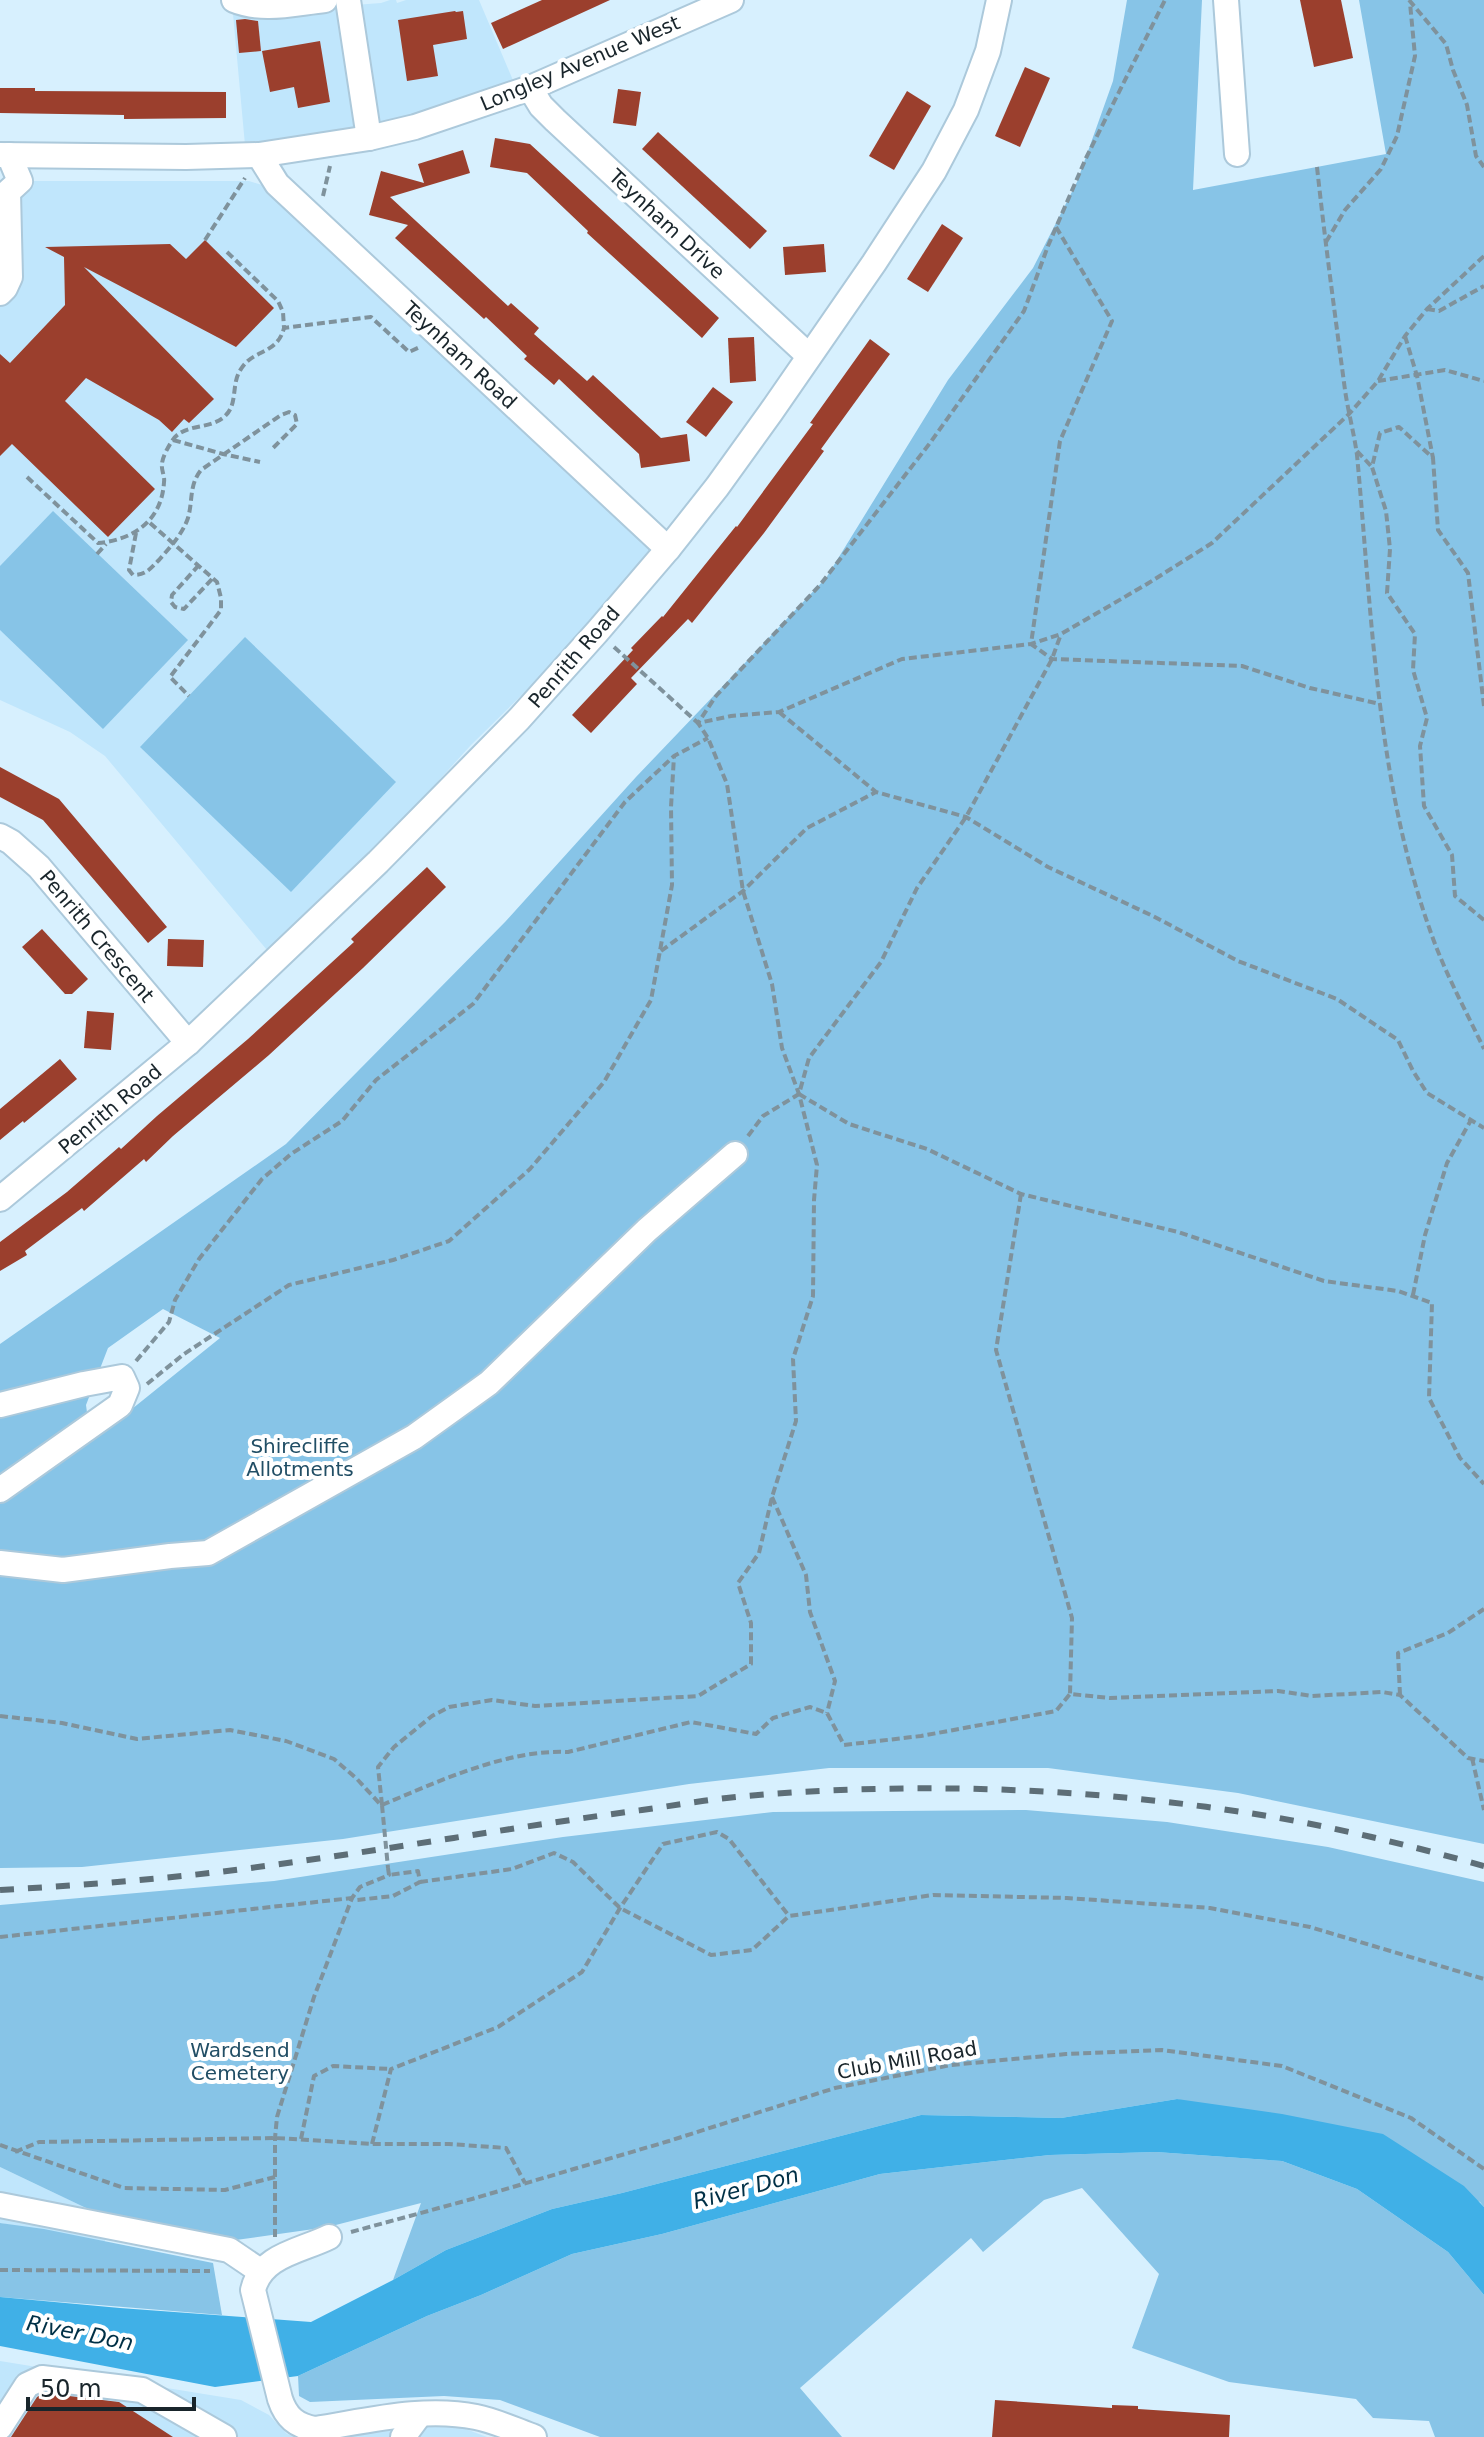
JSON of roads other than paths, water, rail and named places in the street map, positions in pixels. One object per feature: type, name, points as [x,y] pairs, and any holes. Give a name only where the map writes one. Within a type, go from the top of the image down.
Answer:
[{"type":"street","points":[[234,0],[247,6],[262,7],[325,0]]},
{"type":"street","points":[[348,0],[369,138]]},
{"type":"street","name":"Longley Avenue West","points":[[5,155],[259,155],[369,138],[415,127],[530,88],[731,0]]},
{"type":"street","name":"Penrith Road","points":[[0,1199],[188,1043],[378,862],[519,719],[668,549],[717,487],[874,263],[925,184],[966,110],[988,51],[999,0]]},
{"type":"street","points":[[1226,0],[1237,154]]},
{"type":"street","name":"Teynham Drive","points":[[530,88],[541,106],[555,120],[809,356]]},
{"type":"street","points":[[0,293],[10,277],[8,192],[20,181],[5,155]]},
{"type":"street","name":"Teynham Road","points":[[259,155],[277,184],[668,549]]},
{"type":"street","name":"Penrith Crescent","points":[[0,836],[39,867],[188,1043]]},
{"type":"street","points":[[0,1563],[63,1570],[208,1553],[414,1437],[489,1383],[647,1230],[735,1154]]},
{"type":"street","points":[[0,1405],[122,1377],[127,1388],[120,1405],[0,1490]]},
{"type":"street","points":[[0,2205],[229,2250],[264,2270]]},
{"type":"street","points":[[329,2237],[264,2270],[253,2290],[280,2399],[286,2413],[295,2422],[315,2429],[420,2414],[473,2416],[534,2437]]},
{"type":"street","points":[[0,2427],[27,2385],[42,2378],[142,2390],[224,2437]]},
{"type":"street","points":[[403,2437],[420,2414]]},
{"type":"water","name":"River Don","points":[[1177,2099],[1282,2114],[1383,2134],[1464,2186],[1484,2207],[1484,2295],[1448,2252],[1357,2189],[1282,2161],[1156,2152],[1050,2155],[880,2174],[662,2234],[572,2254],[298,2376],[215,2387],[0,2346],[0,2297],[311,2322],[446,2250],[552,2209],[921,2115],[1061,2118]]},
{"type":"railway","points":[[0,1890],[210,1873],[720,1799],[870,1789],[994,1789],[1180,1804],[1333,1829],[1484,1866]]},
{"type":"park label","name":"Shirecliffe Allotments","points":[[300,1458]]},
{"type":"park label","name":"Wardsend Cemetery","points":[[240,2062]]}]
